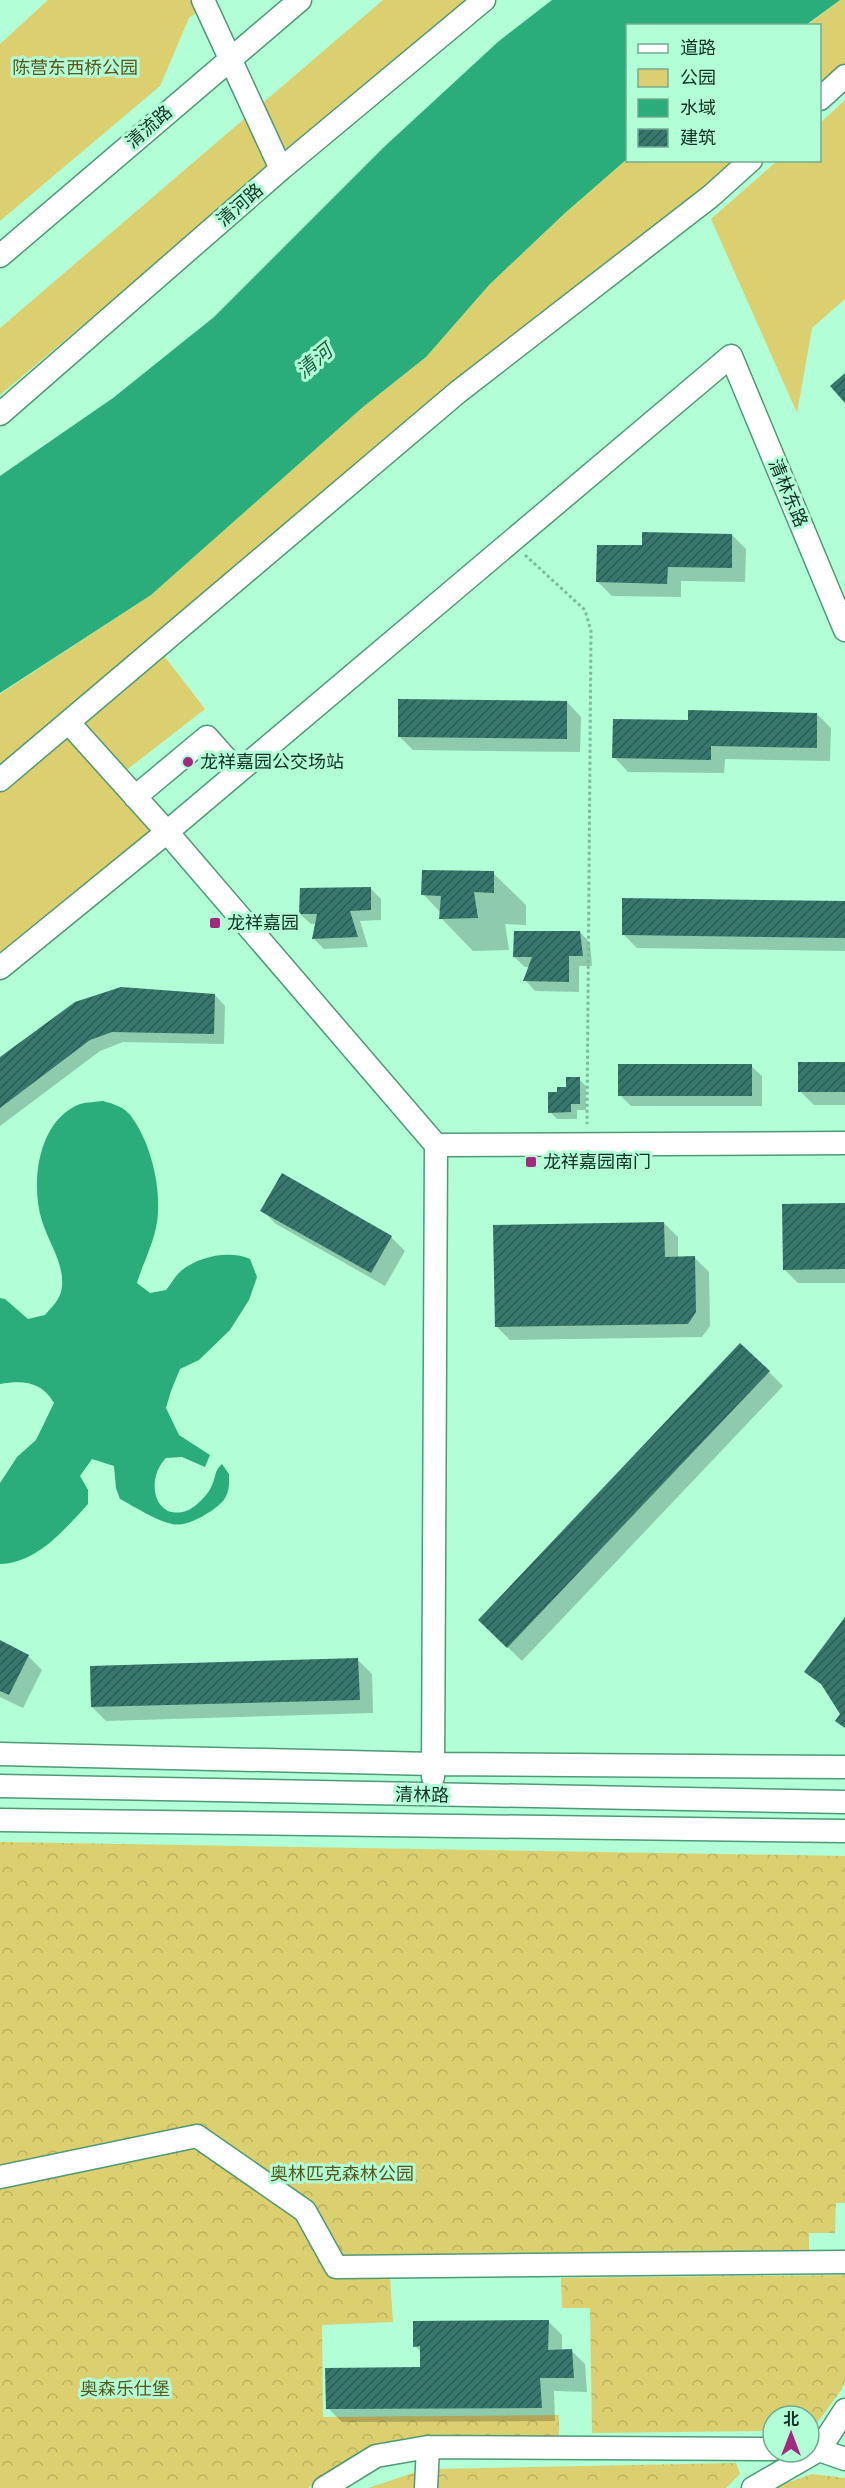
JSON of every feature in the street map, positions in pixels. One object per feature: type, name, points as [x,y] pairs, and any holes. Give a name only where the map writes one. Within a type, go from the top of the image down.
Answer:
[{"type":"street","points":[[202,0],[281,169]]},
{"type":"street","name":"清流路","points":[[0,256],[228,58],[300,0]]},
{"type":"street","name":"清河路","points":[[0,414],[281,169],[484,0]]},
{"type":"street","points":[[821,97],[845,76]]},
{"type":"street","points":[[0,780],[458,392],[711,196],[749,162]]},
{"type":"street","name":"清林东路","points":[[511,542],[731,356],[845,630]]},
{"type":"street","points":[[0,968],[167,832],[511,542]]},
{"type":"street","points":[[69,723],[167,832],[436,1145],[432,1827]]},
{"type":"street","points":[[135,797],[207,737],[238,772]]},
{"type":"street","points":[[436,1145],[845,1143]]},
{"type":"street","points":[[0,1754],[433,1764],[845,1767]]},
{"type":"street","name":"清林路","points":[[0,1786],[432,1796],[845,1802]]},
{"type":"street","points":[[0,1820],[845,1831]]},
{"type":"street","points":[[0,2177],[197,2136],[305,2211],[336,2267],[845,2262]]},
{"type":"street","points":[[821,2441],[845,2410]]},
{"type":"street","points":[[324,2488],[376,2456],[428,2447],[761,2449]]},
{"type":"street","points":[[426,2488],[428,2447]]},
{"type":"street","points":[[821,2452],[845,2459]]},
{"type":"street","points":[[753,2488],[792,2464]]},
{"type":"path","points":[[511,542],[585,610],[591,631],[587,1144]]},
{"type":"green space","name":"陈营东西桥公园","points":[[48,0],[214,0],[189,18],[160,86],[0,221],[0,44]]},
{"type":"green space","points":[[383,0],[468,0],[0,395],[0,328]]},
{"type":"green space","points":[[840,0],[845,0],[845,76],[821,98],[821,24],[809,24]]},
{"type":"green space","points":[[845,100],[845,299],[812,328],[797,413],[711,219],[776,162],[821,162],[821,122]]},
{"type":"green space","points":[[626,160],[626,162],[750,162],[158,648],[205,709],[115,779],[167,832],[0,968],[0,694],[151,595],[363,407],[426,357],[489,285],[565,213]]},
{"type":"green space","name":"奥林匹克森林公园","points":[[0,1842],[845,1856],[845,2203],[836,2203],[835,2233],[809,2233],[809,2254],[340,2256],[201,2126],[0,2175]]},
{"type":"green space","name":"奥森乐仕堡","points":[[194,2148],[294,2212],[328,2277],[390,2277],[393,2322],[322,2325],[323,2417],[559,2415],[559,2436],[401,2443],[321,2478],[308,2488],[0,2488],[0,2189],[54,2174]]},
{"type":"green space","points":[[845,2275],[845,2381],[842,2389],[821,2418],[821,2404],[761,2404],[761,2431],[592,2433],[590,2308],[562,2308],[561,2278]]},
{"type":"green space","points":[[736,2463],[740,2474],[726,2488],[438,2488],[438,2469]]},
{"type":"green space","points":[[416,2472],[415,2488],[368,2488]]},
{"type":"green space","points":[[812,2474],[845,2478],[845,2488],[772,2488]]},
{"type":"water","name":"清河","points":[[552,0],[840,0],[807,24],[626,24],[626,160],[565,213],[489,285],[426,357],[363,407],[151,595],[0,693],[0,476],[113,398],[214,317],[384,147],[499,41]]},
{"type":"water","points":[[103,1101],[122,1108],[131,1116],[144,1139],[156,1181],[158,1209],[156,1230],[137,1283],[150,1293],[166,1290],[179,1273],[188,1266],[205,1258],[224,1255],[250,1259],[257,1277],[249,1300],[230,1330],[199,1360],[180,1369],[166,1408],[179,1435],[210,1455],[205,1467],[182,1457],[166,1458],[156,1477],[156,1496],[160,1504],[166,1510],[175,1512],[186,1511],[201,1500],[210,1489],[216,1472],[222,1464],[229,1474],[228,1491],[223,1501],[207,1514],[185,1524],[172,1524],[153,1517],[120,1499],[116,1488],[114,1466],[92,1459],[80,1476],[88,1490],[88,1504],[59,1534],[38,1551],[26,1558],[0,1564],[0,1483],[17,1457],[36,1440],[54,1403],[44,1391],[32,1384],[17,1382],[0,1384],[0,1298],[5,1299],[28,1319],[45,1315],[58,1298],[61,1292],[62,1274],[38,1206],[37,1189],[41,1154],[46,1138],[66,1112],[80,1104]]},
{"type":"building","points":[[845,373],[845,403],[830,386]]},
{"type":"building","points":[[642,532],[732,534],[732,568],[668,567],[667,584],[596,582],[597,545],[642,545]]},
{"type":"building","points":[[398,699],[567,701],[567,739],[398,737]]},
{"type":"building","points":[[688,710],[817,713],[817,748],[711,746],[711,760],[612,758],[613,719],[688,720]]},
{"type":"building","points":[[422,870],[494,871],[494,893],[474,892],[478,918],[439,919],[441,896],[421,895]]},
{"type":"building","points":[[371,887],[371,910],[350,911],[358,937],[312,939],[317,914],[299,914],[300,888]]},
{"type":"building","points":[[622,898],[845,901],[845,938],[622,935]]},
{"type":"building","points":[[514,931],[580,931],[583,956],[569,956],[569,982],[523,981],[532,957],[513,957]]},
{"type":"building","points":[[121,987],[215,994],[214,1034],[112,1032],[90,1040],[0,1108],[0,1057],[75,1002]]},
{"type":"building","points":[[798,1062],[845,1062],[845,1092],[798,1092]]},
{"type":"building","points":[[618,1064],[752,1064],[752,1096],[618,1096]]},
{"type":"building","points":[[566,1077],[580,1077],[580,1104],[571,1104],[571,1112],[548,1113],[548,1092],[557,1092],[557,1087],[566,1087]]},
{"type":"building","points":[[282,1173],[392,1236],[371,1273],[260,1211]]},
{"type":"building","points":[[845,1203],[845,1269],[783,1270],[782,1204]]},
{"type":"building","points":[[664,1222],[665,1257],[695,1256],[696,1312],[688,1324],[495,1327],[493,1225]]},
{"type":"building","points":[[740,1343],[770,1371],[507,1648],[478,1620]]},
{"type":"building","points":[[845,1617],[845,1728],[835,1721],[840,1714],[821,1684],[804,1672]]},
{"type":"building","points":[[0,1640],[29,1655],[9,1695],[0,1691]]},
{"type":"building","points":[[358,1658],[360,1700],[91,1707],[90,1666]]},
{"type":"building","points":[[549,2320],[548,2350],[572,2349],[574,2378],[540,2378],[542,2408],[326,2409],[325,2368],[420,2367],[420,2346],[413,2347],[413,2321]]},
{"type":"place","name":"龙祥嘉园公交场站","points":[[188,762]]},
{"type":"place","name":"龙祥嘉园","points":[[215,923]]},
{"type":"place","name":"龙祥嘉园南门","points":[[531,1162]]}]
